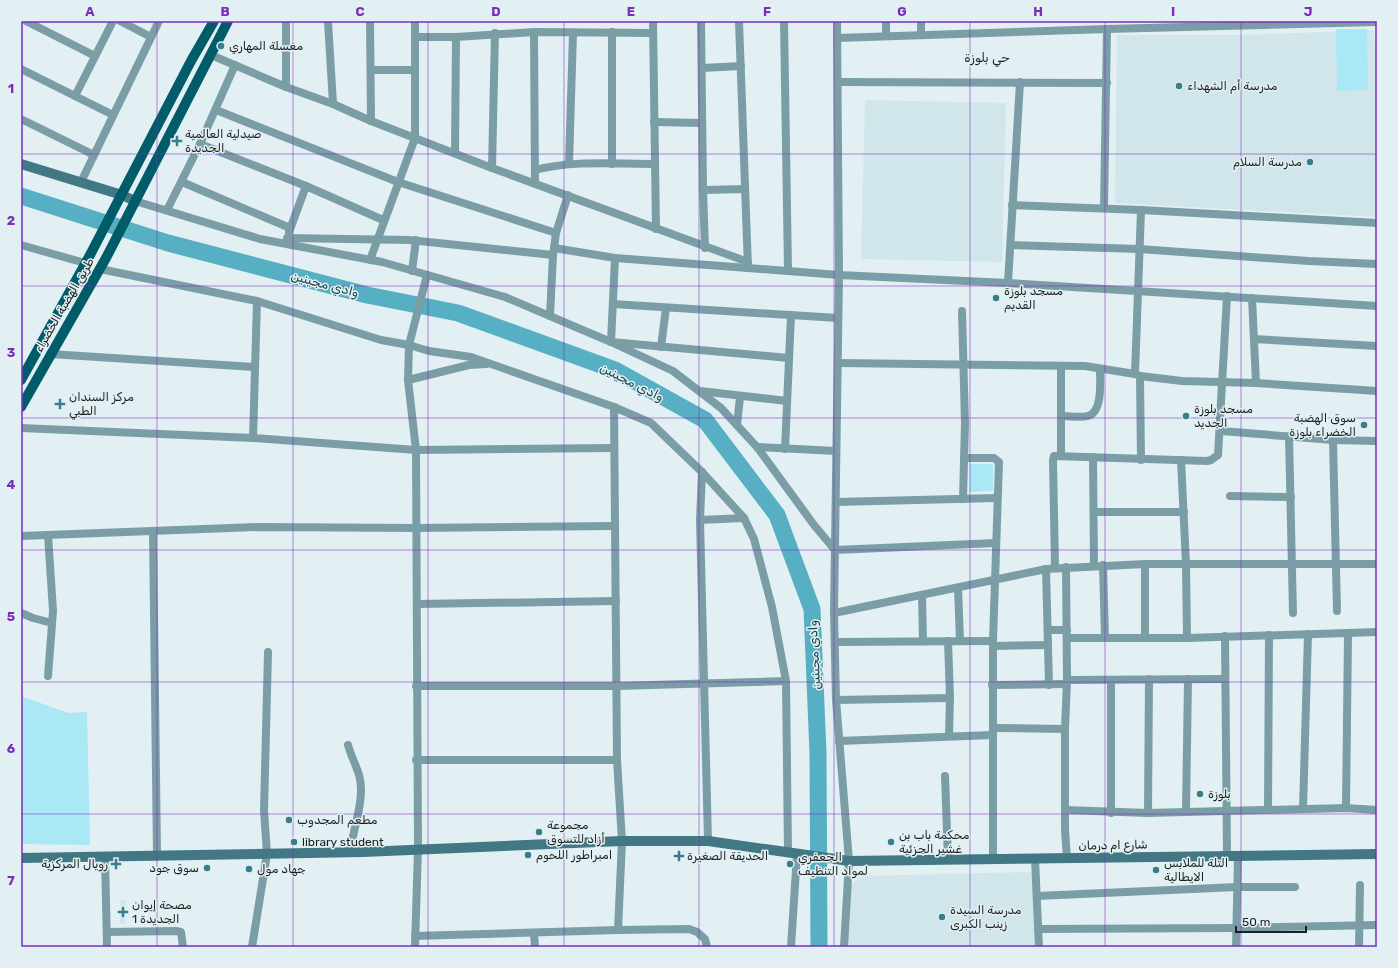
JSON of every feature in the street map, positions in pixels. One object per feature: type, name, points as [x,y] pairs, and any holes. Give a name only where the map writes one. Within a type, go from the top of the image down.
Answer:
[{"type":"main road","name":"طريق الهضبة الخضراء","points":[[23,376],[88,259],[191,61],[214,21]]},
{"type":"main road","name":"طريق الهضبة الخضراء","points":[[21,407],[36,378],[106,258],[228,21]]},
{"type":"main road","points":[[23,376],[36,378]]},
{"type":"street","points":[[26,21],[95,56]]},
{"type":"street","points":[[75,96],[113,21]]},
{"type":"street","points":[[120,21],[151,37]]},
{"type":"street","points":[[81,182],[159,21]]},
{"type":"street","points":[[286,21],[286,87]]},
{"type":"street","points":[[328,21],[333,104]]},
{"type":"street","points":[[370,21],[371,121]]},
{"type":"street","points":[[370,260],[383,220],[415,138],[414,21]]},
{"type":"street","points":[[653,21],[656,229]]},
{"type":"street","points":[[701,21],[703,190],[706,248]]},
{"type":"street","points":[[739,21],[748,265]]},
{"type":"street","points":[[784,21],[788,270]]},
{"type":"street","points":[[837,21],[839,275],[834,613],[836,642],[836,700],[844,861],[844,947]]},
{"type":"street","points":[[886,21],[886,36]]},
{"type":"street","points":[[921,21],[921,34]]},
{"type":"street","points":[[837,38],[921,34],[1377,22]]},
{"type":"street","points":[[1104,208],[1108,29]]},
{"type":"street","points":[[415,37],[456,37],[495,33],[534,32],[653,33]]},
{"type":"street","points":[[534,32],[535,183]]},
{"type":"street","points":[[612,32],[612,164]]},
{"type":"street","points":[[492,168],[495,33]]},
{"type":"street","points":[[569,164],[572,33]]},
{"type":"street","points":[[455,153],[456,37]]},
{"type":"street","points":[[211,55],[286,87],[333,104],[371,121],[748,265]]},
{"type":"street","points":[[167,210],[216,110],[235,65]]},
{"type":"street","points":[[702,68],[741,66]]},
{"type":"street","points":[[21,69],[113,115]]},
{"type":"street","points":[[371,70],[415,70]]},
{"type":"street","points":[[838,82],[1107,83]]},
{"type":"street","points":[[1008,283],[1020,82]]},
{"type":"street","points":[[216,110],[398,182],[556,233]]},
{"type":"street","points":[[21,119],[94,155]]},
{"type":"street","points":[[654,122],[702,123]]},
{"type":"street","points":[[200,144],[306,186],[383,220]]},
{"type":"street","points":[[21,164],[81,182],[134,203],[167,210],[233,232],[286,241],[370,260],[505,297],[611,342],[673,371],[720,408],[757,447],[814,525],[835,550]]},
{"type":"street","points":[[534,170],[549,166],[569,164],[654,164]]},
{"type":"street","points":[[182,182],[290,228]]},
{"type":"street","points":[[286,241],[306,186]]},
{"type":"street","points":[[703,190],[745,189]]},
{"type":"street","points":[[550,316],[556,233],[568,195]]},
{"type":"street","points":[[1012,204],[1377,223]]},
{"type":"street","points":[[1141,210],[1137,292],[1137,375],[1141,460]]},
{"type":"street","points":[[286,241],[377,238],[416,240],[554,251],[615,258],[748,265],[839,275],[1008,283],[1377,306]]},
{"type":"street","points":[[412,271],[416,240]]},
{"type":"street","points":[[21,245],[88,259]]},
{"type":"street","points":[[1011,245],[1139,249],[1309,261],[1377,264]]},
{"type":"street","points":[[611,342],[615,258]]},
{"type":"street","points":[[100,269],[257,301],[381,340],[409,345],[429,351],[471,357],[614,407],[651,423],[702,472],[744,518],[754,540],[772,607],[786,681],[796,854],[791,947]]},
{"type":"street","points":[[415,947],[418,849],[416,760],[416,450],[408,380],[409,345],[427,275]]},
{"type":"street","points":[[1049,685],[1048,630],[1052,460],[1054,456],[1061,455],[1141,460],[1211,460],[1216,458],[1220,451],[1228,296]]},
{"type":"street","points":[[1252,298],[1256,384]]},
{"type":"street","points":[[253,438],[257,301]]},
{"type":"street","points":[[613,304],[838,318]]},
{"type":"street","points":[[661,347],[666,308]]},
{"type":"street","points":[[962,311],[964,365],[963,499]]},
{"type":"street","points":[[785,448],[791,315]]},
{"type":"street","points":[[1254,338],[1377,346]]},
{"type":"street","points":[[611,342],[789,358]]},
{"type":"street","points":[[50,354],[254,367]]},
{"type":"street","points":[[838,363],[1085,366],[1137,375],[1223,384],[1256,384],[1377,391]]},
{"type":"street","points":[[408,380],[469,365],[490,364]]},
{"type":"street","points":[[1061,366],[1061,455]]},
{"type":"street","points":[[1062,416],[1089,416],[1095,412],[1099,404],[1100,369]]},
{"type":"street","points":[[699,391],[740,397],[787,401]]},
{"type":"street","points":[[737,425],[740,397]]},
{"type":"street","points":[[614,407],[617,760],[622,841],[618,930]]},
{"type":"street","points":[[21,428],[253,438],[416,450],[614,448]]},
{"type":"street","points":[[1220,431],[1333,440],[1377,441]]},
{"type":"street","points":[[1289,436],[1293,613]]},
{"type":"street","points":[[1333,440],[1337,611]]},
{"type":"street","points":[[757,447],[836,451]]},
{"type":"street","points":[[1093,457],[1094,565]]},
{"type":"street","points":[[964,458],[998,460],[992,644],[993,858]]},
{"type":"street","points":[[1181,460],[1186,564],[1187,638]]},
{"type":"street","points":[[702,472],[700,520],[708,841]]},
{"type":"street","points":[[1230,496],[1291,497]]},
{"type":"street","points":[[836,502],[997,498]]},
{"type":"street","points":[[1094,512],[1184,512]]},
{"type":"street","points":[[700,520],[744,518]]},
{"type":"street","points":[[21,536],[259,527],[416,528],[615,526]]},
{"type":"street","points":[[153,532],[157,856]]},
{"type":"street","points":[[48,535],[52,594],[52,623],[48,676]]},
{"type":"street","points":[[835,550],[996,543]]},
{"type":"street","points":[[834,613],[1066,567],[1145,564],[1292,566],[1377,564]]},
{"type":"street","points":[[1145,564],[1145,638]]},
{"type":"street","points":[[1103,565],[1105,638]]},
{"type":"street","points":[[1066,567],[1067,682],[1065,729],[1065,838],[1068,858]]},
{"type":"street","points":[[958,588],[960,641]]},
{"type":"street","points":[[922,596],[923,641]]},
{"type":"street","points":[[417,604],[616,601]]},
{"type":"street","points":[[21,613],[52,623]]},
{"type":"street","points":[[1048,630],[1067,634],[1105,638],[1187,638],[1377,632]]},
{"type":"street","points":[[1346,808],[1348,633]]},
{"type":"street","points":[[1303,809],[1308,634]]},
{"type":"street","points":[[1268,810],[1269,635]]},
{"type":"street","points":[[1225,636],[1227,856]]},
{"type":"street","points":[[948,641],[950,698],[949,736]]},
{"type":"street","points":[[836,642],[960,641],[992,644],[1048,645]]},
{"type":"street","points":[[252,947],[266,854],[264,811],[268,652]]},
{"type":"street","points":[[992,685],[1049,685],[1067,682],[1149,679],[1225,679]]},
{"type":"street","points":[[1148,813],[1149,679]]},
{"type":"street","points":[[1186,812],[1188,679]]},
{"type":"street","points":[[1111,680],[1111,813]]},
{"type":"street","points":[[416,686],[617,686],[786,681]]},
{"type":"street","points":[[836,700],[950,698]]},
{"type":"street","points":[[839,741],[949,736],[992,731],[1065,729]]},
{"type":"street","points":[[348,745],[352,760],[360,775],[361,789],[361,801],[352,832],[350,852]]},
{"type":"street","points":[[416,760],[617,760]]},
{"type":"street","points":[[946,776],[948,859]]},
{"type":"street","points":[[1066,810],[1111,813],[1148,813],[1346,808],[1377,810]]},
{"type":"street","name":"شارع ام درمان","points":[[21,858],[350,852],[622,841],[708,841],[844,861],[1377,854]]},
{"type":"street","points":[[105,857],[108,947]]},
{"type":"street","points":[[1236,947],[1238,857]]},
{"type":"street","points":[[1036,859],[1039,947]]},
{"type":"street","points":[[1359,947],[1360,885]]},
{"type":"street","points":[[1037,896],[1237,887],[1295,887]]},
{"type":"street","points":[[1038,929],[1237,928],[1377,925]]},
{"type":"street","points":[[415,936],[689,929],[705,939],[707,947]]},
{"type":"street","points":[[108,932],[176,931],[181,932],[183,947]]},
{"type":"street","points":[[534,933],[535,947]]},
{"type":"shaded area","points":[[1336,29],[1367,29],[1368,90],[1337,91]]},
{"type":"shaded area","points":[[1374,30],[1377,115],[1377,217],[1115,203],[1117,35],[1241,35]]},
{"type":"shaded area","points":[[865,100],[1006,103],[1002,262],[861,259]]},
{"type":"shaded area","points":[[969,464],[993,464],[993,491],[969,492]]},
{"type":"shaded area","points":[[21,696],[68,713],[87,712],[90,845],[21,844]]},
{"type":"shaded area","name":"مدرسة السيدة زينب الكبرى","points":[[1034,872],[1035,947],[848,947],[849,887],[861,876]]},
{"type":"shaded area","name":"مصحة إيوان الجديدة 1","points":[[120,900],[126,900],[125,924],[120,924]]},
{"type":"waterway","name":"وادي مجينين","points":[[21,196],[168,243],[367,295],[458,313],[615,370],[705,420],[777,515],[812,609],[818,753],[819,947]]},
{"type":"place","name":"مغسلة المهاري","points":[[221,46]]},
{"type":"place","name":"مدرسة أم الشهداء","points":[[1179,86]]},
{"type":"place","name":"صيدلية العالمية الجديدة","points":[[177,141]]},
{"type":"place","name":"مدرسة السلام","points":[[1310,162]]},
{"type":"place","name":"مسجد بلوزة القديم","points":[[996,298]]},
{"type":"place","name":"مركز السندان الطبي","points":[[60,404]]},
{"type":"place","name":"مسجد بلوزة الجديد","points":[[1186,416]]},
{"type":"place","name":"سوق الهضبة الخضراء بلوزة","points":[[1364,425]]},
{"type":"place","name":"بلوزة","points":[[1200,794]]},
{"type":"place","name":"مطعم المجدوب","points":[[289,820]]},
{"type":"place","name":"مجموعة أزاد للتسوق","points":[[539,832]]},
{"type":"place","name":"library student","points":[[294,842]]},
{"type":"place","name":"محكمة باب بن غشير الجزئية","points":[[891,842]]},
{"type":"place","name":"امبراطور اللحوم","points":[[528,855]]},
{"type":"place","name":"الحديقة الصغيرة","points":[[679,856]]},
{"type":"place","name":"رويال المركزية","points":[[116,864]]},
{"type":"place","name":"الجعفري لمواد التنظيف","points":[[790,864]]},
{"type":"place","name":"سوق جود","points":[[207,868]]},
{"type":"place","name":"جهاد مول","points":[[249,869]]},
{"type":"place","name":"التلة للملابس الايطالية","points":[[1156,870]]},
{"type":"place","name":"مصحة إيوان الجديدة 1","points":[[123,912]]},
{"type":"place","name":"مدرسة السيدة زينب الكبرى","points":[[942,917]]},
{"type":"district","name":"حي بلوزة","points":[[987,57]]}]
